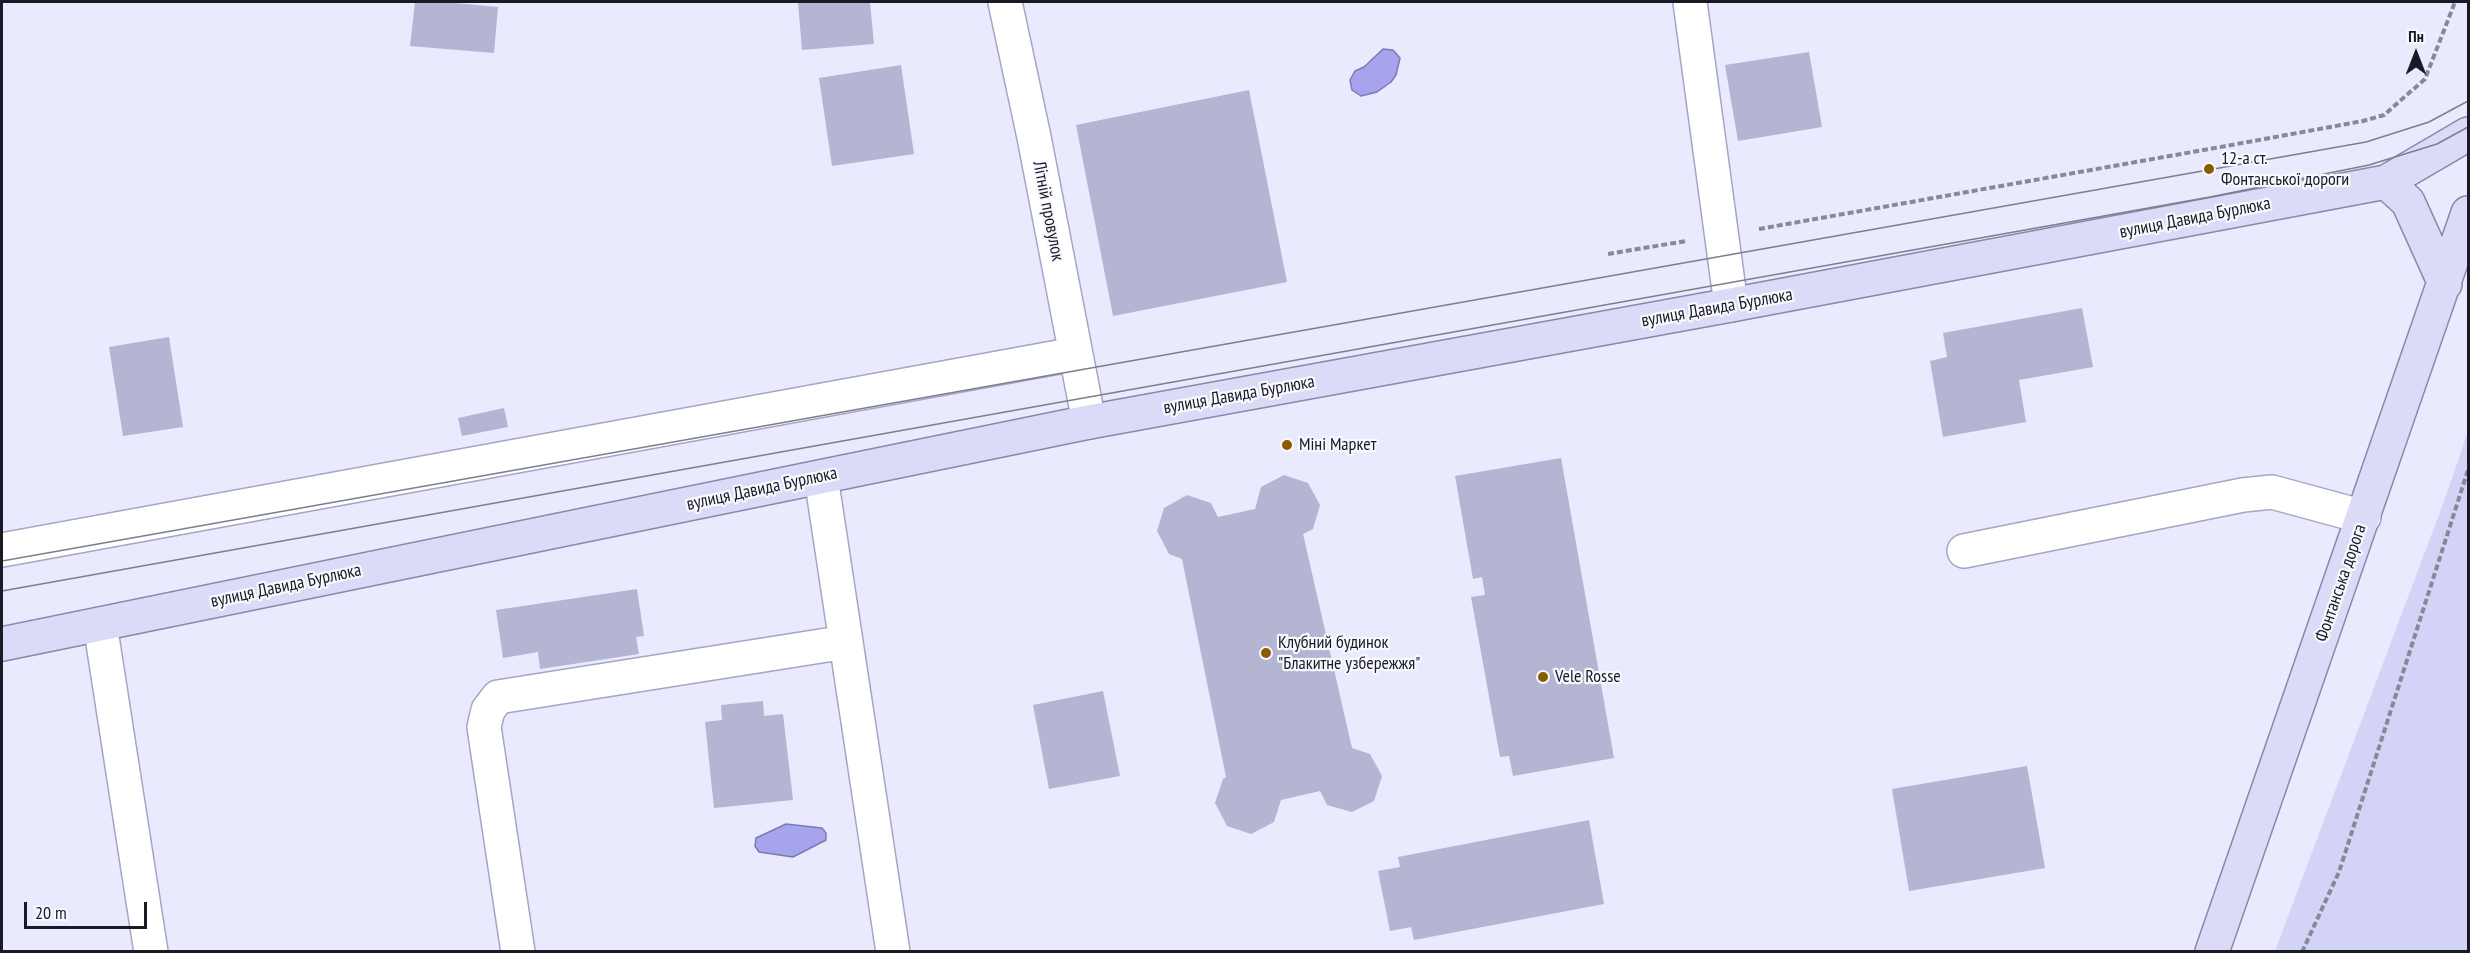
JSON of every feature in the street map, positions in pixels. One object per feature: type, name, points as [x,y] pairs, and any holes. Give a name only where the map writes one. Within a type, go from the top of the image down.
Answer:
[{"type":"main road","name":"вулиця Давида Бурлюка","points":[[2,644],[1089,422],[2386,182],[2469,134]]},
{"type":"main road","points":[[2386,182],[2408,202],[2445,284]]},
{"type":"main road","name":"Фонтанська дорога","points":[[2212,951],[2469,213]]},
{"type":"street","name":"Літній провулок","points":[[1005,2],[1034,137],[1089,422]]},
{"type":"street","points":[[1690,2],[1731,305]]},
{"type":"street","points":[[2,550],[1075,354]]},
{"type":"street","points":[[821,477],[893,951]]},
{"type":"street","points":[[1964,551],[2243,495],[2272,492],[2364,517]]},
{"type":"street","points":[[100,624],[151,951]]},
{"type":"street","points":[[518,951],[484,727],[488,710],[498,697],[846,642]]},
{"type":"path","points":[[1608,254],[2226,146],[2363,121],[2384,115],[2425,79],[2455,2]]},
{"type":"path","points":[[2302,951],[2339,872],[2469,470]]},
{"type":"shaded area","points":[[2468,431],[2468,951],[2275,951],[2446,496]]},
{"type":"water","points":[[1383,49],[1393,50],[1400,58],[1396,75],[1391,82],[1377,92],[1361,96],[1352,90],[1350,80],[1355,71],[1364,67]]},
{"type":"water","points":[[786,824],[822,828],[826,833],[826,840],[793,857],[759,852],[755,846],[756,838]]},
{"type":"building","points":[[415,2],[498,7],[494,53],[410,46]]},
{"type":"building","points":[[798,2],[870,2],[874,44],[802,50]]},
{"type":"building","points":[[1809,52],[1822,127],[1738,141],[1725,65]]},
{"type":"building","points":[[901,65],[914,154],[832,166],[819,78]]},
{"type":"building","points":[[1249,90],[1287,282],[1113,316],[1076,125]]},
{"type":"building","points":[[2082,308],[2093,367],[2019,380],[2026,422],[1943,437],[1930,361],[1947,357],[1943,333]]},
{"type":"building","points":[[169,337],[183,427],[123,436],[109,347]]},
{"type":"building","points":[[504,408],[508,427],[462,436],[458,418]]},
{"type":"building","name":"Vele Rosse","points":[[1561,458],[1614,758],[1513,776],[1509,756],[1500,757],[1471,597],[1485,595],[1482,577],[1473,579],[1455,476]]},
{"type":"building","name":"Клубний будинок \"Блакитне узбережжя\"","points":[[1284,475],[1308,483],[1320,505],[1313,529],[1303,534],[1352,748],[1370,754],[1382,776],[1374,801],[1352,812],[1327,805],[1320,791],[1281,800],[1274,822],[1251,834],[1227,826],[1215,803],[1223,779],[1226,777],[1182,559],[1169,554],[1157,531],[1164,508],[1187,495],[1211,503],[1218,517],[1255,509],[1261,487]]},
{"type":"building","points":[[637,589],[644,636],[636,637],[639,654],[540,669],[538,652],[503,658],[496,610]]},
{"type":"building","points":[[1103,691],[1120,776],[1049,789],[1033,705]]},
{"type":"building","points":[[763,701],[764,716],[783,714],[793,800],[714,808],[705,722],[722,720],[721,705]]},
{"type":"building","points":[[2027,766],[2045,868],[1909,891],[1892,789]]},
{"type":"building","points":[[1589,820],[1604,904],[1414,940],[1411,927],[1390,931],[1378,871],[1400,867],[1398,857]]},
{"type":"tram line","points":[[2,561],[2366,142],[2429,122],[2468,101]]},
{"type":"tram line","points":[[2,591],[2210,197],[2369,165],[2437,144],[2468,127]]},
{"type":"place","name":"12-а ст. Фонтанської дороги","points":[[2209,169]]},
{"type":"place","name":"Міні Маркет","points":[[1287,445]]},
{"type":"place","name":"Клубний будинок \"Блакитне узбережжя\"","points":[[1266,653]]},
{"type":"place","name":"Vele Rosse","points":[[1543,677]]}]
